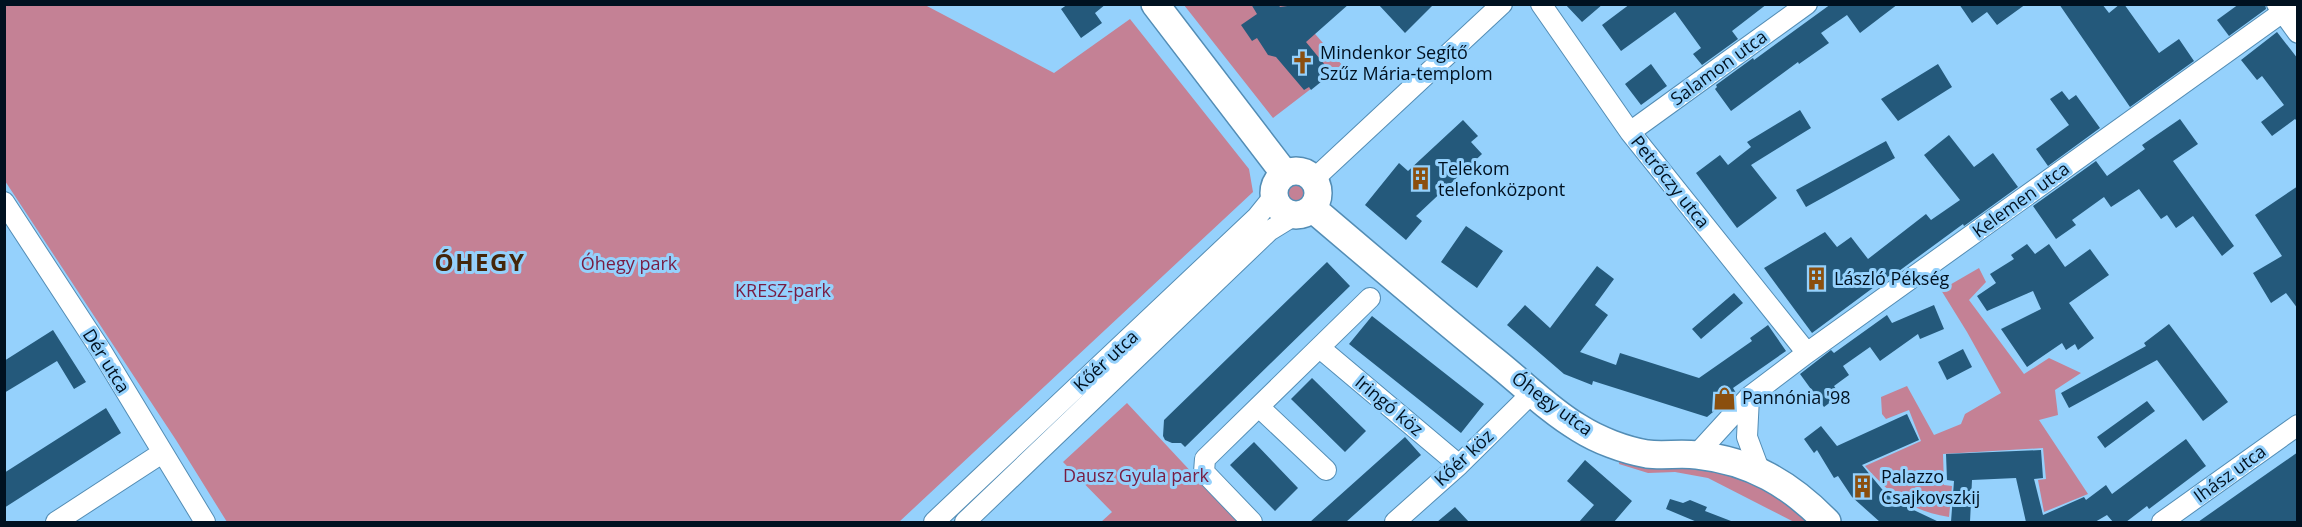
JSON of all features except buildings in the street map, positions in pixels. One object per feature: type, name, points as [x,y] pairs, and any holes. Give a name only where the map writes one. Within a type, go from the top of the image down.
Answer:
[{"type":"street","name":"Óhegy utca","points":[[1155,4],[1279,185],[1280,209],[1304,211],[1390,276],[1578,428],[1614,444],[1646,453],[1696,455],[1736,463],[1760,472],[1784,484],[1827,522]]},
{"type":"street","points":[[1314,179],[1502,4]]},
{"type":"street","name":"Petrőczy utca","points":[[1541,4],[1630,132],[1807,353]]},
{"type":"street","name":"Salamon utca","points":[[1630,132],[1807,4]]},
{"type":"street","points":[[2285,7],[2298,33]]},
{"type":"street","name":"Kelemen utca","points":[[1696,455],[1749,397],[2285,7]]},
{"type":"street","points":[[1279,185],[1297,170],[1306,172],[1314,179],[1318,187],[1318,197],[1304,211]]},
{"type":"street","name":"Kőér utca","points":[[934,522],[1257,218],[1279,185]]},
{"type":"street","name":"Dér utca","points":[[4,202],[102,352],[205,522]]},
{"type":"street","name":"Kőér utca","points":[[965,522],[1269,231],[1304,211]]},
{"type":"street","points":[[1252,522],[1204,472],[1205,459],[1370,298]]},
{"type":"street","name":"Iringó köz","points":[[1320,348],[1459,465]]},
{"type":"street","name":"Kőér köz","points":[[1395,522],[1459,465],[1533,392]]},
{"type":"street","points":[[1749,397],[1747,437],[1760,472]]},
{"type":"street","points":[[1259,407],[1326,470]]},
{"type":"street","name":"Ihász utca","points":[[2162,522],[2298,425]]},
{"type":"street","points":[[56,522],[162,453]]},
{"type":"green space","name":"Óhegy park","points":[[4,5],[925,5],[1054,73],[1130,19],[1249,169],[1253,192],[899,522],[227,522],[176,440],[5,181]]},
{"type":"green space","points":[[1184,5],[1290,5],[1342,65],[1273,118]]},
{"type":"green space","points":[[1291,181],[1301,181],[1308,188],[1308,198],[1301,205],[1291,205],[1284,198],[1284,188]]},
{"type":"green space","points":[[1979,268],[1986,282],[1969,300],[2024,374],[2049,358],[2081,373],[2055,390],[2058,415],[2039,420],[2088,494],[2044,512],[2038,480],[2046,479],[2043,448],[1943,454],[1944,485],[1952,486],[1949,517],[1923,510],[1902,500],[1884,486],[1865,466],[1921,441],[1909,410],[1886,419],[1882,414],[1881,397],[1907,386],[1934,435],[1961,424],[1965,414],[2001,393],[1941,290]]},
{"type":"green space","name":"Dausz Gyula park","points":[[1127,403],[1238,522],[1101,522],[1112,512],[1063,462]]},
{"type":"green space","points":[[1620,457],[1715,470],[1751,481],[1768,489],[1807,522],[1794,522],[1708,478],[1675,472],[1648,473],[1619,464]]},
{"type":"place","name":"Mindenkor Segítő Szűz Mária-templom","points":[[1302,63]]},
{"type":"place","name":"Telekom telefonközpont","points":[[1420,179]]},
{"type":"place","name":"László Pékség","points":[[1816,279]]},
{"type":"place","name":"Pannónia '98","points":[[1724,398]]},
{"type":"place","name":"Palazzo Csajkovszkij","points":[[1863,487]]},
{"type":"district","name":"ÓHEGY","points":[[480,263]]},
{"type":"park label","name":"KRESZ-park","points":[[783,291]]}]
